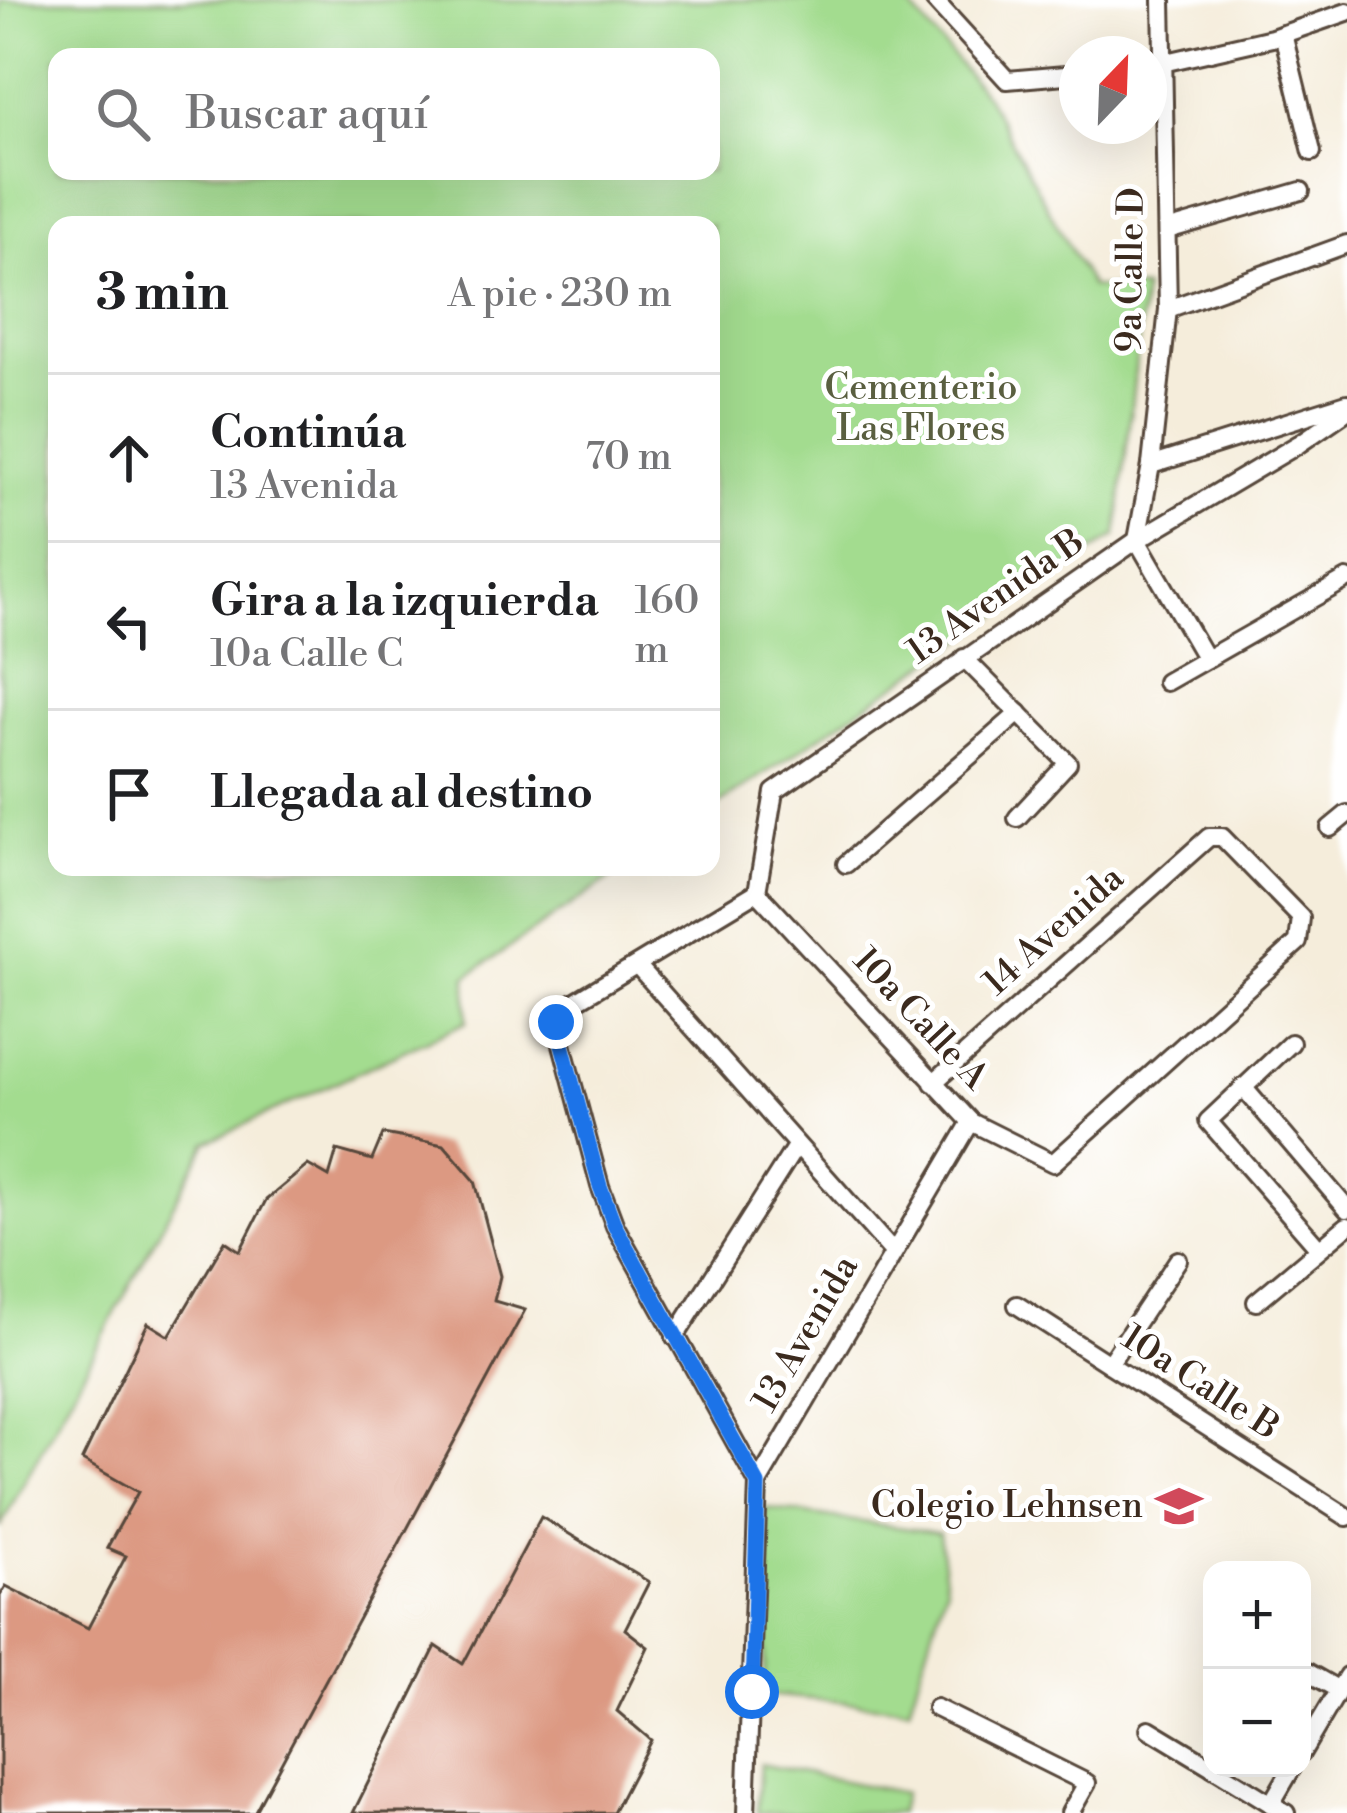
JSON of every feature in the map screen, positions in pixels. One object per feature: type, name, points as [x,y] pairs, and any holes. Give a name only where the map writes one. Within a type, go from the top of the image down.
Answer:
[{"type":"street","points":[[934,0],[1002,76],[1014,81],[1059,76]]},
{"type":"street","name":"9a Calle D","points":[[1159,36],[1162,0]]},
{"type":"street","points":[[1167,63],[1347,12]]},
{"type":"street","points":[[1282,34],[1312,152]]},
{"type":"street","name":"9a Calle D","points":[[1137,540],[1151,465],[1168,309],[1161,144]]},
{"type":"street","points":[[1167,230],[1301,191]]},
{"type":"street","points":[[1168,309],[1347,244]]},
{"type":"street","points":[[1151,465],[1347,407]]},
{"type":"street","name":"13 Avenida B","points":[[757,892],[772,794],[1137,540],[1299,444],[1347,407]]},
{"type":"street","points":[[1137,540],[1207,659]]},
{"type":"street","points":[[1166,682],[1347,579]]},
{"type":"street","points":[[964,658],[1068,763],[1017,818]]},
{"type":"street","points":[[845,864],[1019,713]]},
{"type":"street","points":[[1330,828],[1347,814]]},
{"type":"street","name":"14 Avenida","points":[[933,1083],[1209,837],[1222,837],[1301,918],[1298,942],[1057,1162]]},
{"type":"street","points":[[757,892],[561,1010],[556,1022],[615,1226],[758,1484]]},
{"type":"street","name":"10a Calle A","points":[[757,892],[971,1122],[1057,1162]]},
{"type":"street","points":[[637,965],[892,1250]]},
{"type":"street","points":[[1291,1043],[1208,1120],[1318,1247]]},
{"type":"street","points":[[1243,1087],[1347,1209]]},
{"type":"street","name":"13 Avenida","points":[[746,1813],[758,1484],[971,1122]]},
{"type":"street","points":[[675,1337],[796,1146]]},
{"type":"street","points":[[1256,1302],[1347,1226]]},
{"type":"street","points":[[1109,1364],[1178,1260]]},
{"type":"street","name":"10a Calle B","points":[[1017,1305],[1347,1516]]},
{"type":"street","points":[[1311,1672],[1343,1683],[1311,1737]]},
{"type":"street","points":[[936,1708],[1087,1783],[1070,1813]]},
{"type":"street","points":[[1149,1729],[1203,1762]]},
{"type":"street","points":[[1227,1777],[1278,1808],[1289,1777]]},
{"type":"green space","name":"Cementerio Las Flores","points":[[0,0],[905,0],[987,97],[1091,287],[1144,289],[1117,535],[720,804],[720,216],[48,216],[48,876],[614,876],[467,976],[466,1022],[207,1142],[0,1527]]},
{"type":"green space","points":[[765,1508],[939,1533],[946,1586],[909,1708],[765,1695]]},
{"type":"green space","points":[[760,1764],[903,1793],[899,1813],[757,1813]]},
{"type":"building","points":[[383,1134],[444,1145],[475,1181],[500,1276],[494,1301],[525,1310],[254,1813],[0,1813],[0,1596],[6,1586],[88,1628],[126,1556],[107,1548],[138,1492],[82,1460],[148,1323],[169,1336],[225,1241],[240,1251],[266,1200],[308,1165],[329,1177],[337,1150],[372,1160]]},
{"type":"building","points":[[541,1517],[649,1582],[625,1629],[648,1647],[617,1711],[651,1740],[613,1813],[353,1813],[436,1646],[463,1664]]},
{"type":"place","name":"Colegio Lehnsen","points":[[1179,1506]]},
{"type":"route","points":[[556,1022],[615,1226],[758,1484],[752,1692]]}]
